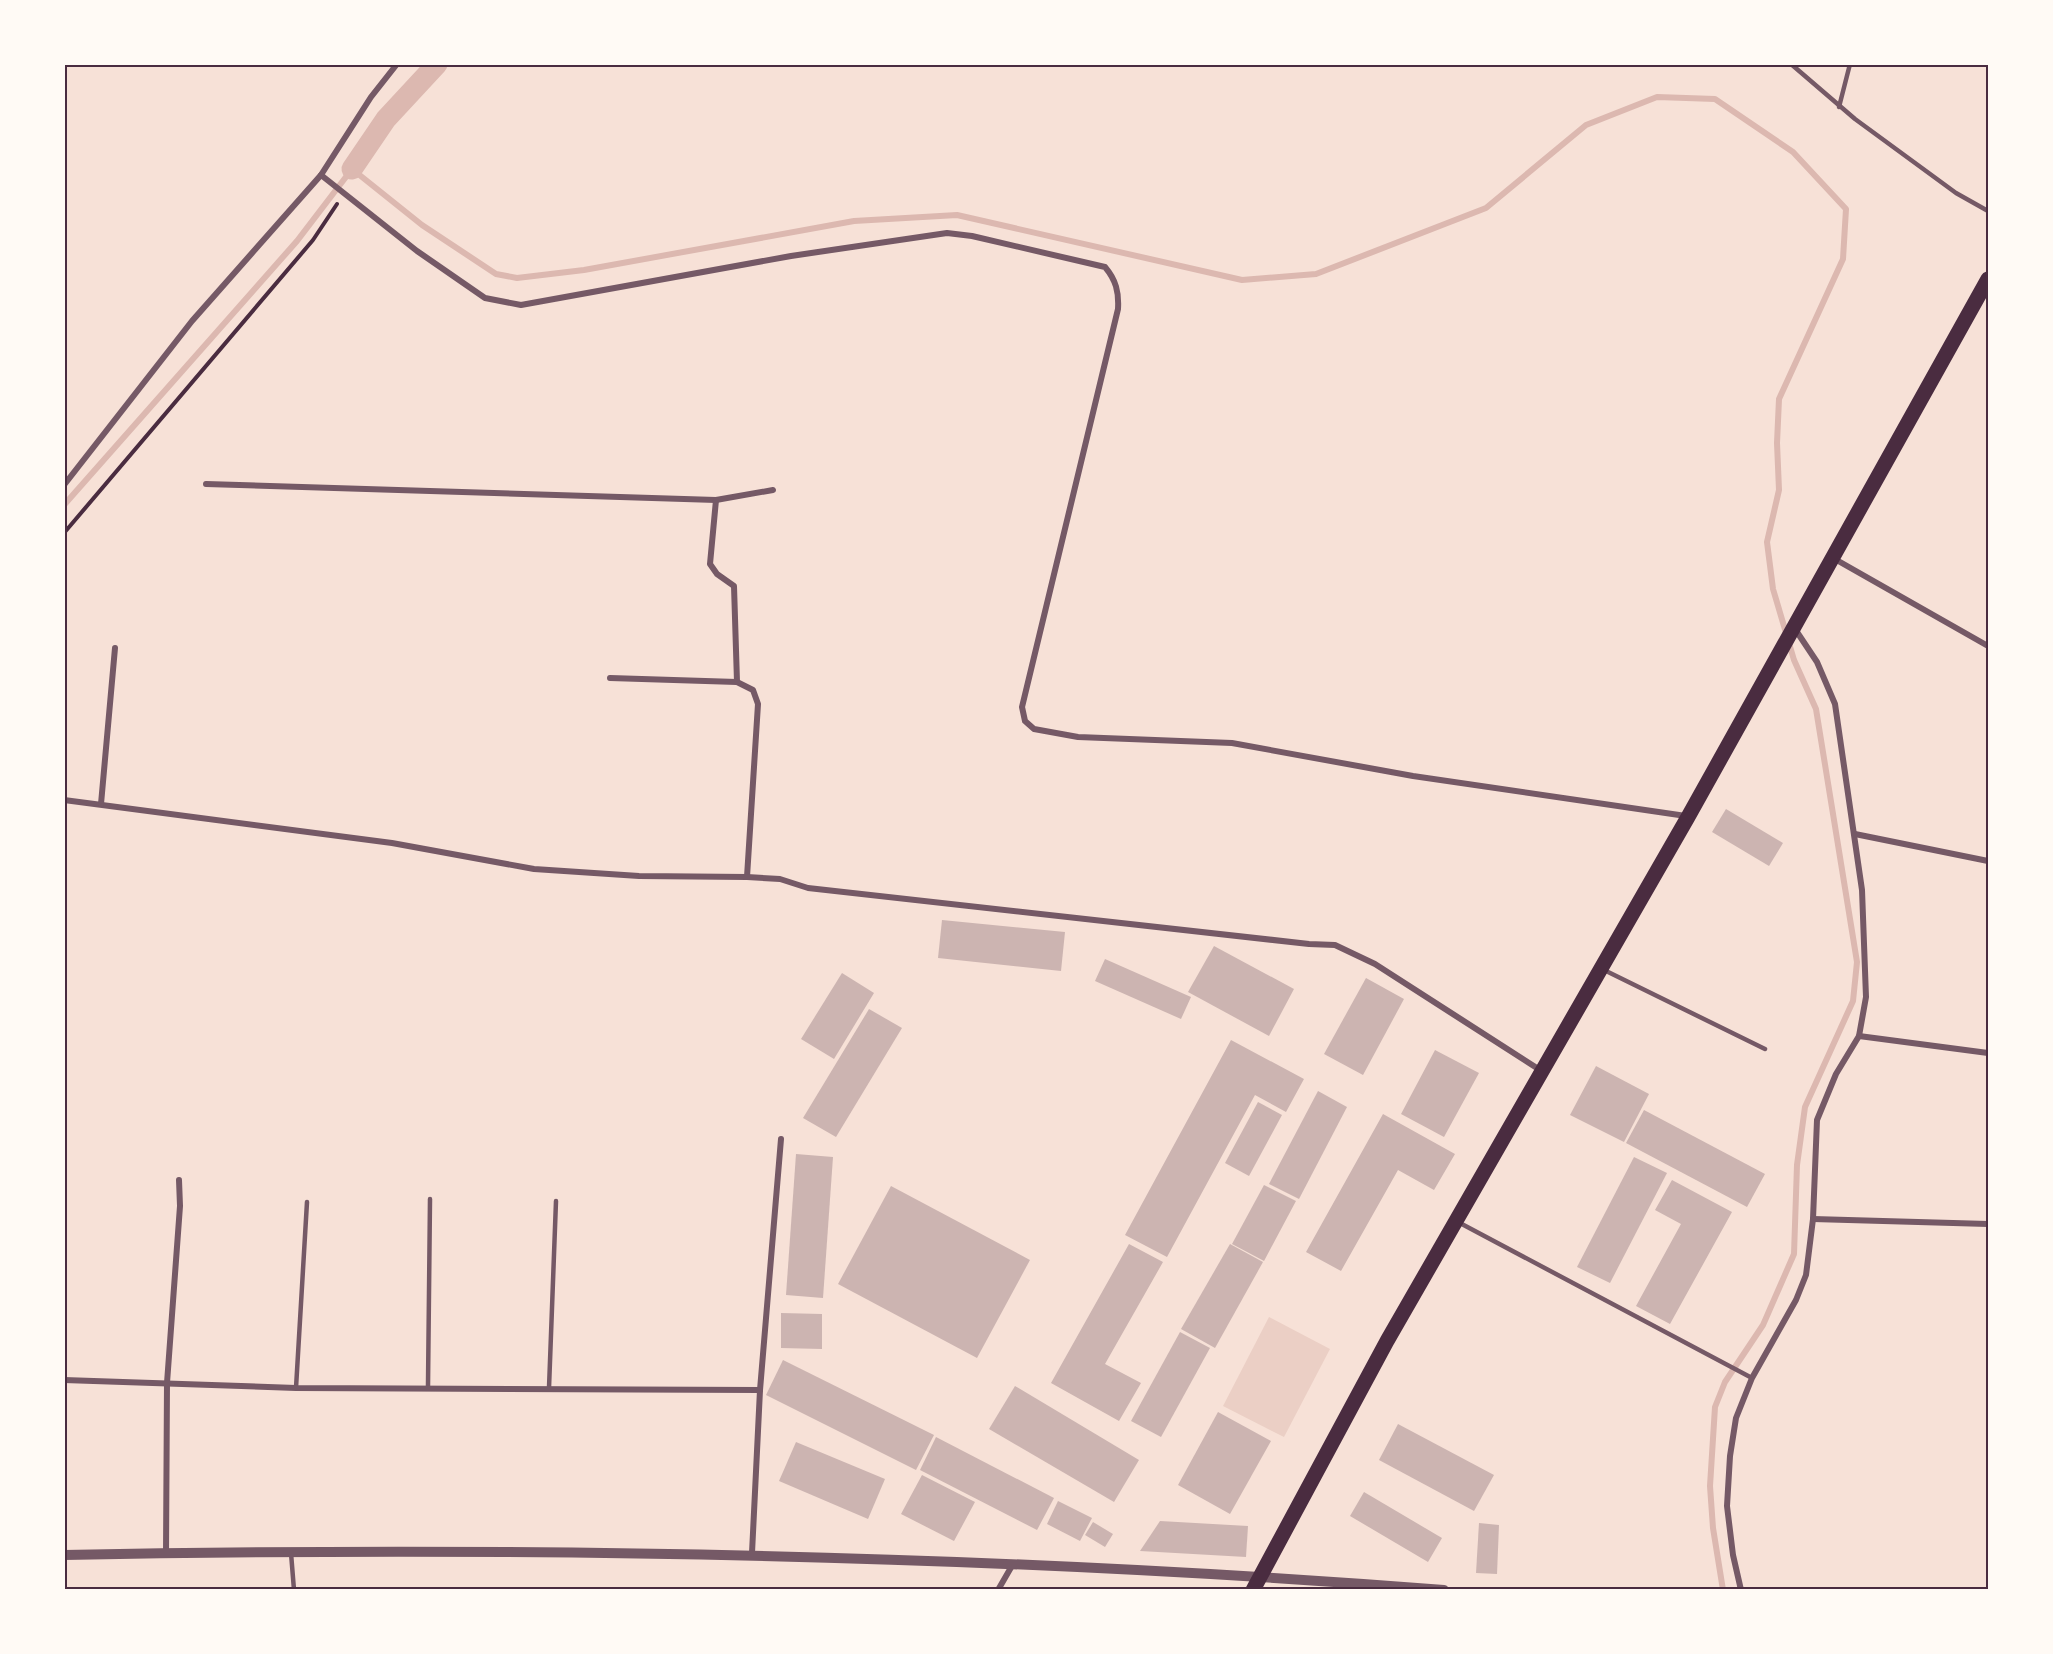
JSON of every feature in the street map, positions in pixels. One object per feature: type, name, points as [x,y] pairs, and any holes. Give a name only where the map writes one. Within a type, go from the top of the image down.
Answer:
[{"type":"main road","points":[[1253,1590],[1387,1341],[1599,967],[1688,817],[1989,279]]},
{"type":"street","points":[[64,485],[192,321],[321,175],[370,97],[394,66]]},
{"type":"street","points":[[321,175],[417,251],[485,298],[505,303],[521,304],[768,260],[947,233],[972,236],[1105,267],[1116,284],[1118,309],[1022,707],[1025,721],[1034,729],[1078,737],[1232,743],[1413,776],[1688,817]]},
{"type":"street","points":[[206,484],[716,500],[773,490]]},
{"type":"street","points":[[716,500],[710,564],[717,574],[734,586],[737,682]]},
{"type":"street","points":[[1833,558],[1989,646]]},
{"type":"street","points":[[1741,1590],[1733,1555],[1728,1515],[1729,1466],[1736,1418],[1752,1378],[1796,1300],[1810,1254],[1817,1120],[1836,1074],[1859,1036],[1866,997],[1862,890],[1834,704],[1817,662],[1793,626]]},
{"type":"street","points":[[101,804],[116,648]]},
{"type":"street","points":[[610,678],[737,682],[753,690],[758,704],[747,877]]},
{"type":"street","points":[[64,800],[392,843],[534,868],[639,876],[780,879],[808,888],[1297,943],[1335,945],[1375,964],[1541,1071]]},
{"type":"street","points":[[1855,834],[1989,861]]},
{"type":"street","points":[[1859,1036],[1989,1053]]},
{"type":"street","points":[[752,1553],[760,1389],[781,1139]]},
{"type":"street","points":[[166,1553],[167,1383],[180,1206],[179,1180]]},
{"type":"street","points":[[1813,1219],[1989,1224]]},
{"type":"street","points":[[64,1380],[296,1388],[428,1386],[549,1389],[760,1389]]},
{"type":"street","points":[[64,1555],[752,1553],[1261,1575],[1444,1590]]},
{"type":"street","points":[[998,1590],[1014,1563]]},
{"type":"lane","points":[[1791,64],[1839,106],[1956,193],[1989,211]]},
{"type":"lane","points":[[1839,106],[1850,64]]},
{"type":"lane","points":[[1599,967],[1765,1049]]},
{"type":"lane","points":[[428,1386],[430,1199]]},
{"type":"lane","points":[[549,1389],[556,1201]]},
{"type":"lane","points":[[296,1388],[308,1202]]},
{"type":"lane","points":[[1456,1221],[1752,1378]]},
{"type":"lane","points":[[291,1553],[294,1590]]},
{"type":"path","points":[[64,533],[313,240],[345,193]]},
{"type":"shaded area","points":[[1269,1317],[1330,1349],[1284,1437],[1223,1406]]},
{"type":"building","points":[[1726,809],[1783,843],[1769,866],[1712,832]]},
{"type":"building","points":[[942,920],[1065,932],[1061,971],[938,958]]},
{"type":"building","points":[[1214,946],[1294,989],[1269,1036],[1188,992]]},
{"type":"building","points":[[1105,959],[1191,997],[1181,1019],[1095,981]]},
{"type":"building","points":[[842,973],[874,993],[834,1059],[801,1039]]},
{"type":"building","points":[[1366,978],[1404,999],[1363,1075],[1324,1054]]},
{"type":"building","points":[[869,1009],[902,1028],[836,1137],[803,1118]]},
{"type":"building","points":[[1231,1040],[1304,1079],[1286,1112],[1255,1095],[1167,1257],[1125,1235]]},
{"type":"building","points":[[1435,1050],[1479,1073],[1444,1137],[1401,1114]]},
{"type":"building","points":[[1596,1066],[1649,1094],[1624,1142],[1570,1115]]},
{"type":"building","points":[[1318,1091],[1347,1107],[1299,1199],[1269,1184]]},
{"type":"building","points":[[1258,1102],[1282,1115],[1249,1176],[1225,1163]]},
{"type":"building","points":[[1644,1110],[1765,1174],[1747,1207],[1626,1143]]},
{"type":"building","points":[[1383,1114],[1455,1154],[1434,1190],[1398,1170],[1341,1271],[1306,1252]]},
{"type":"building","points":[[796,1154],[833,1157],[823,1298],[786,1295]]},
{"type":"building","points":[[1634,1157],[1667,1173],[1610,1283],[1577,1267]]},
{"type":"building","points":[[1672,1180],[1732,1212],[1670,1324],[1636,1306],[1681,1224],[1655,1210]]},
{"type":"building","points":[[1264,1185],[1296,1201],[1264,1261],[1232,1244]]},
{"type":"building","points":[[891,1186],[1030,1260],[977,1358],[838,1284]]},
{"type":"building","points":[[1129,1244],[1163,1262],[1105,1364],[1141,1383],[1119,1421],[1051,1383]]},
{"type":"building","points":[[1230,1244],[1263,1262],[1215,1348],[1181,1329]]},
{"type":"building","points":[[781,1313],[822,1314],[822,1349],[781,1348]]},
{"type":"building","points":[[1180,1332],[1210,1348],[1161,1437],[1131,1421]]},
{"type":"building","points":[[783,1360],[934,1435],[916,1470],[766,1395]]},
{"type":"building","points":[[1015,1386],[1139,1460],[1114,1502],[989,1429]]},
{"type":"building","points":[[1218,1412],[1271,1441],[1230,1514],[1178,1485]]},
{"type":"building","points":[[1398,1424],[1494,1475],[1474,1511],[1379,1460]]},
{"type":"building","points":[[936,1437],[1054,1498],[1037,1530],[920,1470]]},
{"type":"building","points":[[796,1442],[885,1479],[868,1519],[779,1481]]},
{"type":"building","points":[[922,1475],[975,1502],[954,1541],[901,1514]]},
{"type":"building","points":[[1364,1492],[1442,1538],[1428,1562],[1350,1516]]},
{"type":"building","points":[[1058,1501],[1092,1518],[1080,1541],[1047,1524]]},
{"type":"building","points":[[1160,1521],[1248,1526],[1246,1557],[1140,1551]]},
{"type":"building","points":[[1093,1522],[1113,1534],[1105,1547],[1085,1535]]},
{"type":"building","points":[[1479,1523],[1499,1525],[1497,1574],[1476,1573]]},
{"type":"waterway","points":[[352,169],[386,119],[437,64]]},
{"type":"waterway","points":[[64,505],[297,241],[352,169],[422,225],[496,274],[517,278],[584,270],[854,221],[957,215],[1242,280],[1316,274],[1486,208],[1586,125],[1657,97],[1715,99],[1793,152],[1846,209],[1843,259],[1779,399],[1777,443],[1779,490],[1767,542],[1773,589],[1794,660],[1816,709],[1857,962],[1853,1001],[1805,1107],[1797,1165],[1794,1254],[1763,1325],[1725,1382],[1715,1407],[1710,1486],[1713,1528],[1723,1590]]}]
